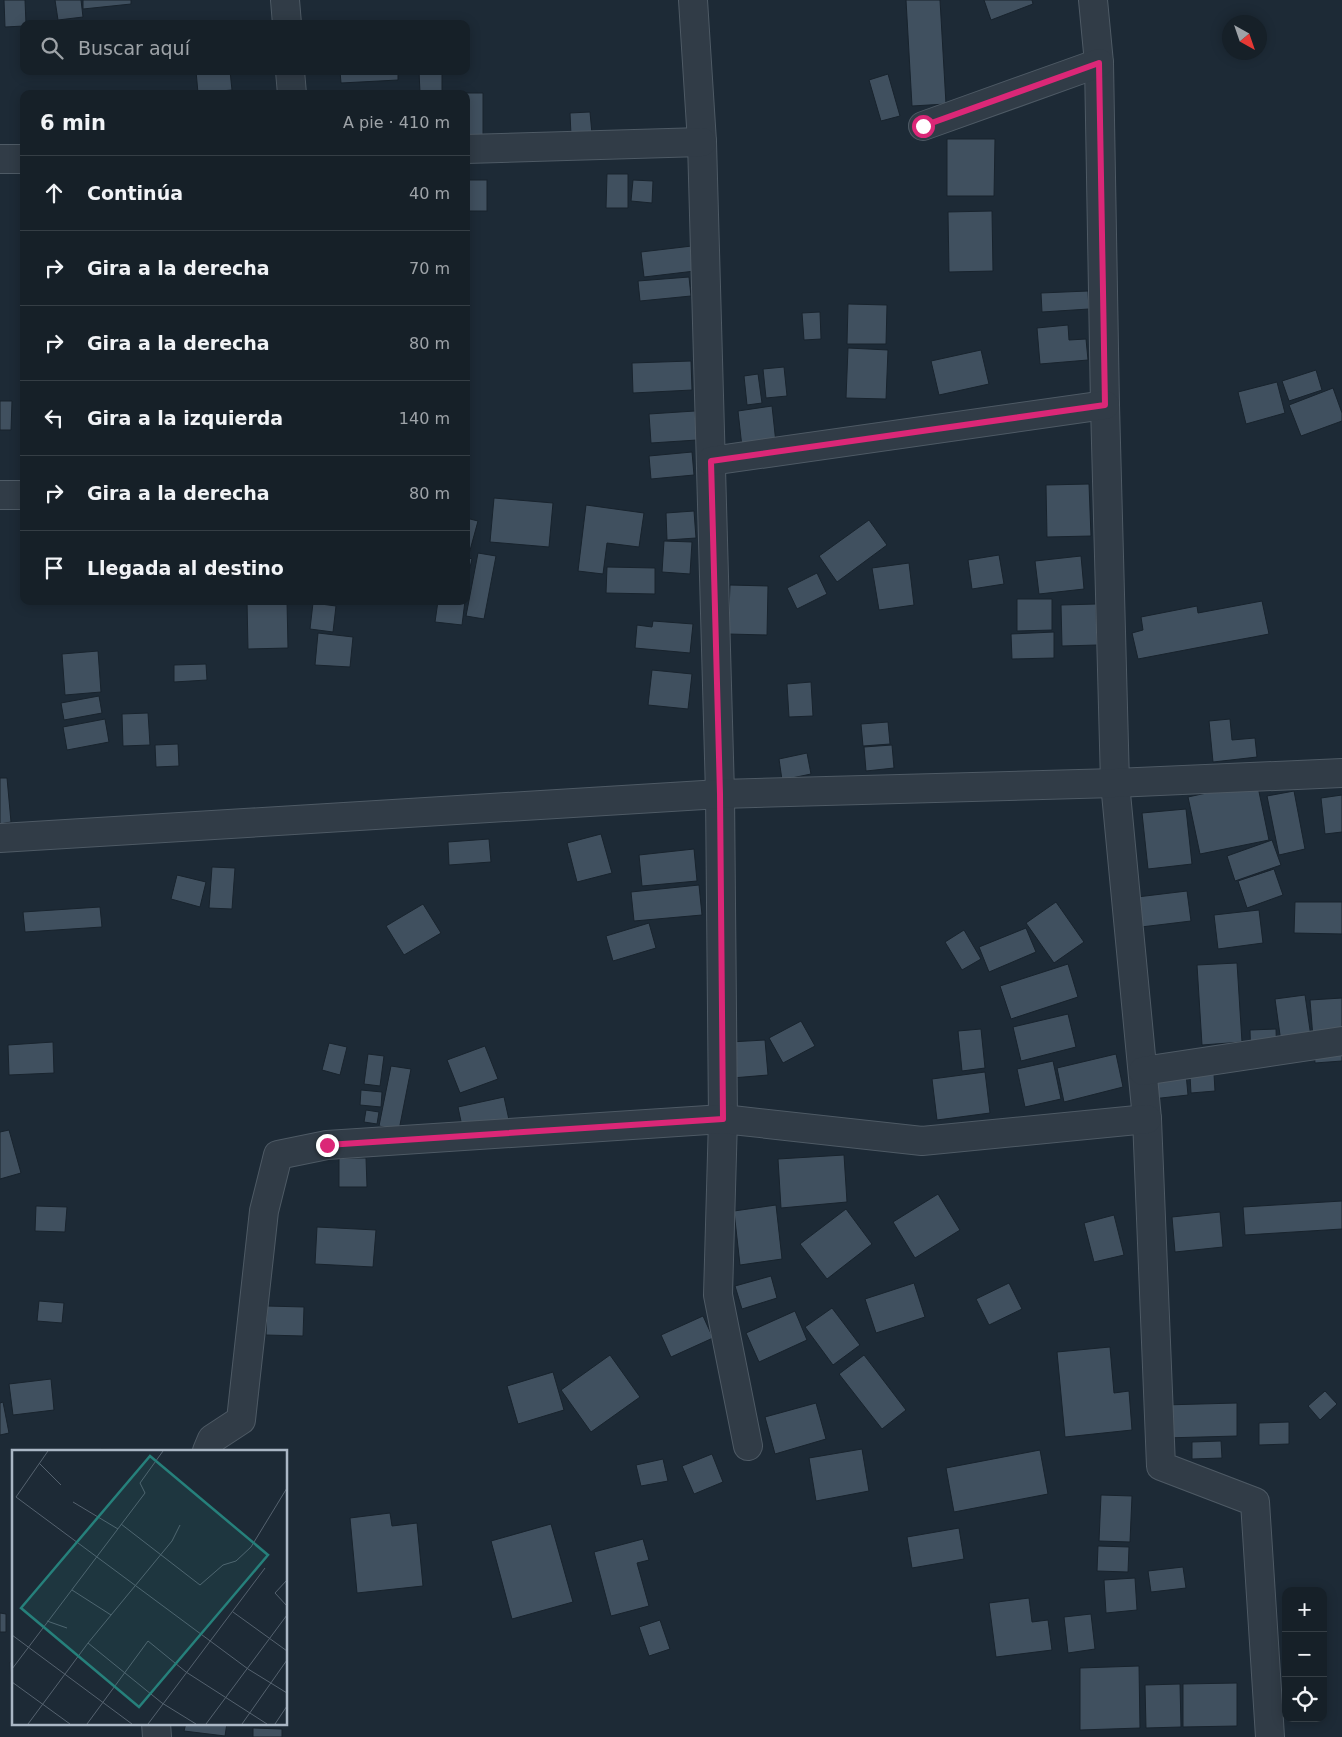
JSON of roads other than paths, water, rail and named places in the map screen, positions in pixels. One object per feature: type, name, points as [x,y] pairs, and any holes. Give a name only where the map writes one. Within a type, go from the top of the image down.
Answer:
[{"type":"street","points":[[285,0],[287,20]]},
{"type":"street","points":[[693,0],[702,142],[720,794],[723,1119],[718,1295],[748,1446]]},
{"type":"street","points":[[1093,0],[1099,63],[1105,405],[1115,783],[1147,1119],[1161,1466],[1255,1502],[1270,1737]]},
{"type":"street","points":[[923,126],[1099,63]]},
{"type":"street","points":[[290,75],[292,90]]},
{"type":"street","points":[[470,149],[702,142]]},
{"type":"street","points":[[0,159],[20,159]]},
{"type":"street","points":[[711,461],[1105,405]]},
{"type":"street","points":[[0,496],[20,495]]},
{"type":"street","points":[[0,838],[720,794],[1115,783],[1342,773]]},
{"type":"street","points":[[1143,1071],[1342,1040]]},
{"type":"street","points":[[207,1450],[212,1439],[241,1420],[264,1211],[278,1155],[327,1145],[723,1119],[922,1141],[1147,1119]]},
{"type":"street","points":[[156,1724],[157,1737]]}]
